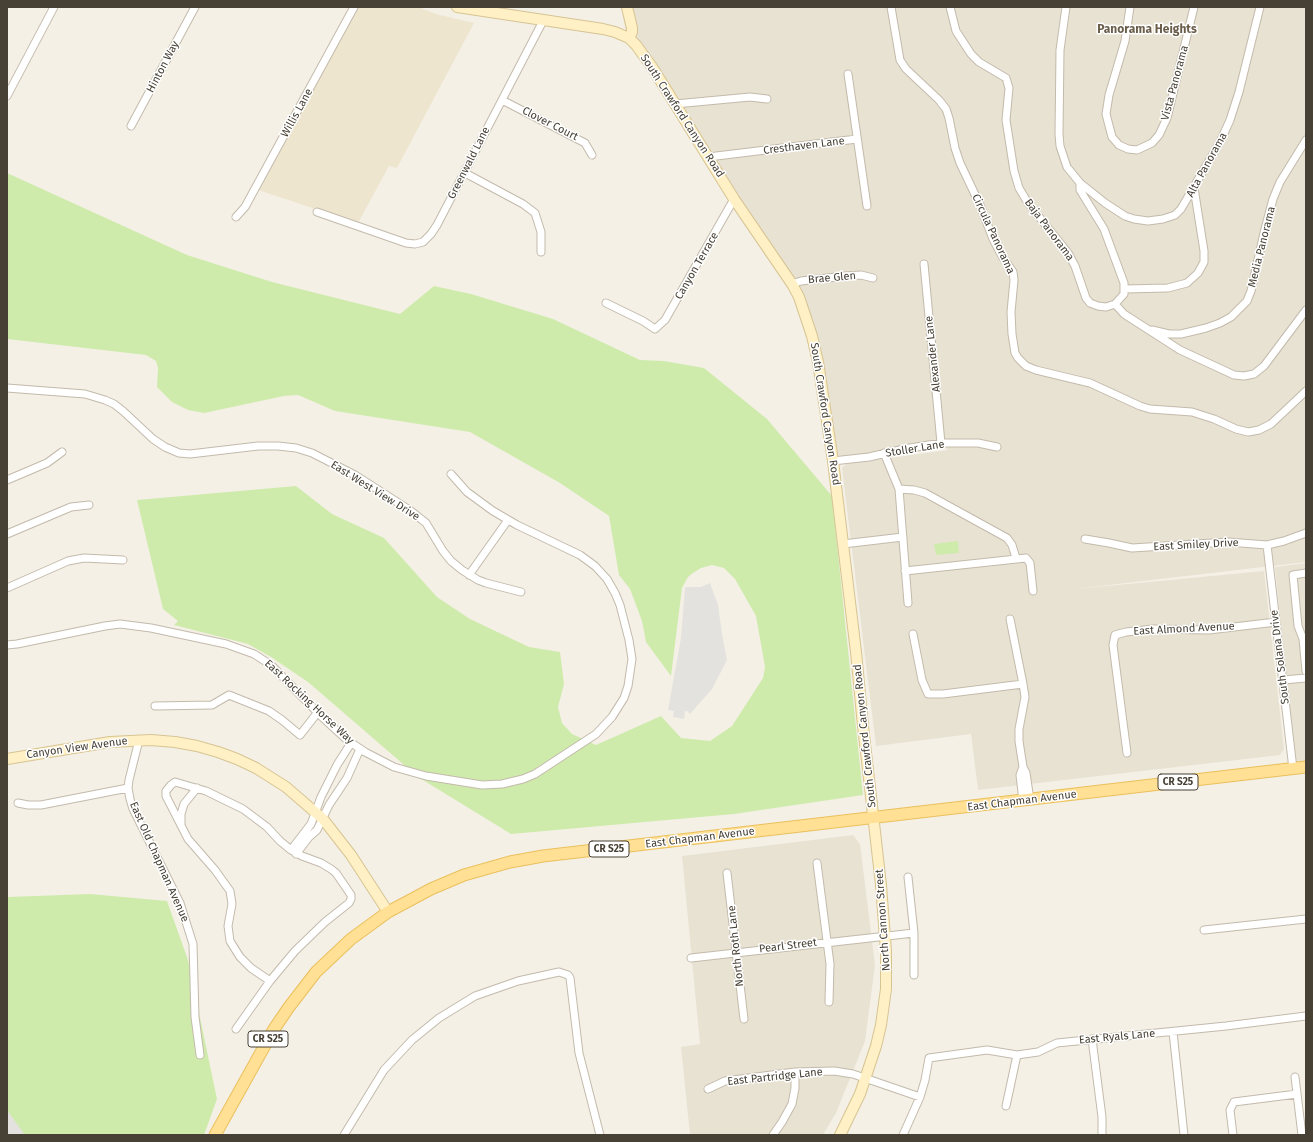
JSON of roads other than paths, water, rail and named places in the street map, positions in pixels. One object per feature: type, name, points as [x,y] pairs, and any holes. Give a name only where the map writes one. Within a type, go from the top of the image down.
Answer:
[{"type":"main road","points":[[457,7],[609,31],[629,38],[632,28],[627,7]]},
{"type":"main road","name":"South Crawford Canyon Road","points":[[629,38],[642,53],[734,199],[792,284],[799,297],[812,336],[818,362],[833,461],[858,667],[863,726],[874,818]]},
{"type":"main road","name":"Canyon View Avenue","points":[[7,759],[110,742],[139,740],[175,742],[218,752],[237,759],[276,780],[320,815],[351,854],[388,912]]},
{"type":"main road","name":"East Chapman Avenue","points":[[215,1135],[274,1029],[316,972],[351,939],[388,912],[412,898],[450,880],[480,870],[525,859],[1306,767]]},
{"type":"main road","name":"North Cannon Street","points":[[840,1135],[853,1110],[866,1078],[876,1046],[884,1010],[887,970],[886,935],[874,818]]},
{"type":"street","points":[[7,96],[54,7]]},
{"type":"street","name":"Hinton Way","points":[[131,126],[195,7]]},
{"type":"street","name":"Willis Lane","points":[[236,217],[245,207],[354,7]]},
{"type":"street","name":"Circula Panorama","points":[[891,7],[900,60],[906,69],[939,100],[946,109],[960,163],[1002,256],[1013,272],[1014,280],[1011,312],[1012,334],[1015,353],[1026,366],[1036,370],[1090,383],[1150,409],[1160,411],[1192,412],[1214,419],[1236,429],[1248,432],[1259,430],[1271,424],[1306,391]]},
{"type":"street","name":"Baja Panorama","points":[[950,7],[956,31],[971,54],[979,62],[1003,75],[1008,82],[1009,92],[1007,124],[1014,171],[1022,194],[1068,253],[1075,266],[1086,298],[1090,303],[1106,307],[1115,304]]},
{"type":"street","points":[[1066,7],[1060,50],[1060,146],[1064,161],[1071,173],[1080,183],[1080,190],[1104,229],[1124,289],[1124,294],[1115,304],[1124,314],[1180,350],[1234,374],[1244,376],[1254,374],[1264,366],[1306,310]]},
{"type":"street","name":"Vista Panorama","points":[[1130,7],[1125,41],[1109,95],[1106,114],[1112,137],[1119,145],[1128,150],[1138,150],[1152,143],[1159,135],[1166,118],[1194,7]]},
{"type":"street","name":"Alta Panorama","points":[[1080,183],[1105,203],[1125,216],[1148,221],[1163,219],[1175,215],[1181,209],[1224,135],[1230,120],[1252,43],[1260,7]]},
{"type":"street","name":"Greenwald Lane","points":[[317,212],[406,242],[415,244],[423,242],[437,226],[544,20]]},
{"type":"street","points":[[848,74],[856,139]]},
{"type":"street","points":[[675,104],[750,97],[767,99]]},
{"type":"street","name":"Clover Court","points":[[502,100],[585,143],[592,155]]},
{"type":"street","name":"Cresthaven Lane","points":[[708,157],[856,139],[867,206]]},
{"type":"street","name":"Media Panorama","points":[[1148,329],[1169,334],[1181,334],[1206,328],[1231,317],[1247,301],[1251,291],[1264,233],[1280,182],[1306,140]]},
{"type":"street","points":[[465,173],[523,204],[535,213],[541,232],[541,252]]},
{"type":"street","points":[[1124,289],[1168,288],[1187,283],[1198,273],[1204,262],[1204,251],[1194,187]]},
{"type":"street","name":"Canyon Terrace","points":[[606,303],[643,321],[655,329],[665,320],[734,199]]},
{"type":"street","name":"Alexander Lane","points":[[924,264],[941,443]]},
{"type":"street","name":"Brae Glen","points":[[792,284],[801,281],[845,276],[861,275],[873,278]]},
{"type":"street","name":"East West View Drive","points":[[7,388],[85,394],[105,400],[114,404],[123,411],[165,448],[179,452],[190,454],[258,446],[278,446],[296,448],[312,453],[355,475],[411,510],[426,523],[451,561],[469,575],[486,583],[521,592]]},
{"type":"street","name":"Stoller Lane","points":[[833,461],[869,457],[941,443],[978,443],[997,447]]},
{"type":"street","points":[[7,480],[47,463],[62,452]]},
{"type":"street","points":[[884,453],[899,489],[908,603]]},
{"type":"street","name":"East Rocking Horse Way","points":[[7,645],[120,624],[135,625],[226,644],[254,654],[278,671],[351,743],[394,766],[426,776],[482,785],[502,784],[523,779],[535,774],[596,734],[606,725],[618,709],[628,686],[632,659],[629,640],[620,605],[615,593],[607,579],[595,566],[580,554],[508,520],[467,492],[451,474]]},
{"type":"street","points":[[899,489],[914,490],[925,493],[1007,538],[1012,545],[1016,558]]},
{"type":"street","points":[[7,534],[71,507],[89,505]]},
{"type":"street","points":[[469,575],[508,520]]},
{"type":"street","name":"East Smiley Drive","points":[[1085,539],[1132,548],[1228,542],[1267,545],[1306,533]]},
{"type":"street","points":[[843,544],[902,538]]},
{"type":"street","name":"South Solana Drive","points":[[1267,545],[1293,769]]},
{"type":"street","points":[[7,588],[68,562],[84,558],[123,560]]},
{"type":"street","points":[[906,571],[1026,558],[1028,560],[1033,591]]},
{"type":"street","points":[[1306,573],[1293,574],[1298,626],[1303,639],[1306,671]]},
{"type":"street","points":[[1010,619],[1025,697],[1019,729],[1019,741],[1022,767],[1026,773],[1026,800]]},
{"type":"street","name":"East Almond Avenue","points":[[1127,753],[1113,645],[1115,635],[1153,628],[1208,630],[1276,622]]},
{"type":"street","points":[[914,634],[922,680],[928,694],[943,694],[1023,684]]},
{"type":"street","points":[[1283,680],[1306,678]]},
{"type":"street","points":[[154,706],[212,705],[229,695],[269,711],[300,735],[318,712]]},
{"type":"street","name":"East Old Chapman Avenue","points":[[139,740],[128,788],[133,810],[180,903],[193,944],[195,1017],[200,1055]]},
{"type":"street","points":[[320,815],[321,797],[351,743]]},
{"type":"street","points":[[293,852],[311,824],[329,805],[347,778],[360,749]]},
{"type":"street","points":[[236,1029],[270,981],[295,951],[309,936],[349,903],[351,895],[336,873],[321,864],[293,852],[255,817],[229,802],[197,788],[175,782],[166,791],[166,796],[188,839],[215,870],[230,891],[232,904],[228,934],[233,947],[240,957],[270,981]]},
{"type":"street","points":[[18,802],[28,805],[41,805],[128,788]]},
{"type":"street","points":[[182,826],[181,814],[184,804],[197,788]]},
{"type":"street","points":[[817,863],[830,964],[829,1002]]},
{"type":"street","name":"North Roth Lane","points":[[727,874],[744,1019]]},
{"type":"street","points":[[908,877],[914,932],[914,975]]},
{"type":"street","points":[[1204,930],[1306,919]]},
{"type":"street","name":"Pearl Street","points":[[691,958],[914,932]]},
{"type":"street","points":[[344,1135],[384,1070],[412,1040],[439,1018],[475,996],[518,981],[559,972],[568,975],[570,978],[579,1053],[600,1135]]},
{"type":"street","name":"East Ryals Lane","points":[[920,1097],[929,1058],[986,1050],[1017,1055],[1038,1052],[1057,1043],[1173,1032],[1306,1016]]},
{"type":"street","points":[[1173,1032],[1184,1135]]},
{"type":"street","points":[[1092,1039],[1102,1117],[1102,1135]]},
{"type":"street","points":[[1006,1106],[1017,1055]]},
{"type":"street","name":"East Partridge Lane","points":[[708,1089],[725,1081],[795,1072],[834,1071],[853,1074],[920,1097]]},
{"type":"street","points":[[773,1135],[792,1104],[795,1088],[795,1072]]},
{"type":"street","points":[[1295,1076],[1302,1135]]},
{"type":"street","points":[[1233,1135],[1230,1110],[1234,1102],[1297,1094]]},
{"type":"street","points":[[903,1135],[920,1097]]},
{"type":"district","name":"Panorama Heights","points":[[1147,30]]}]
